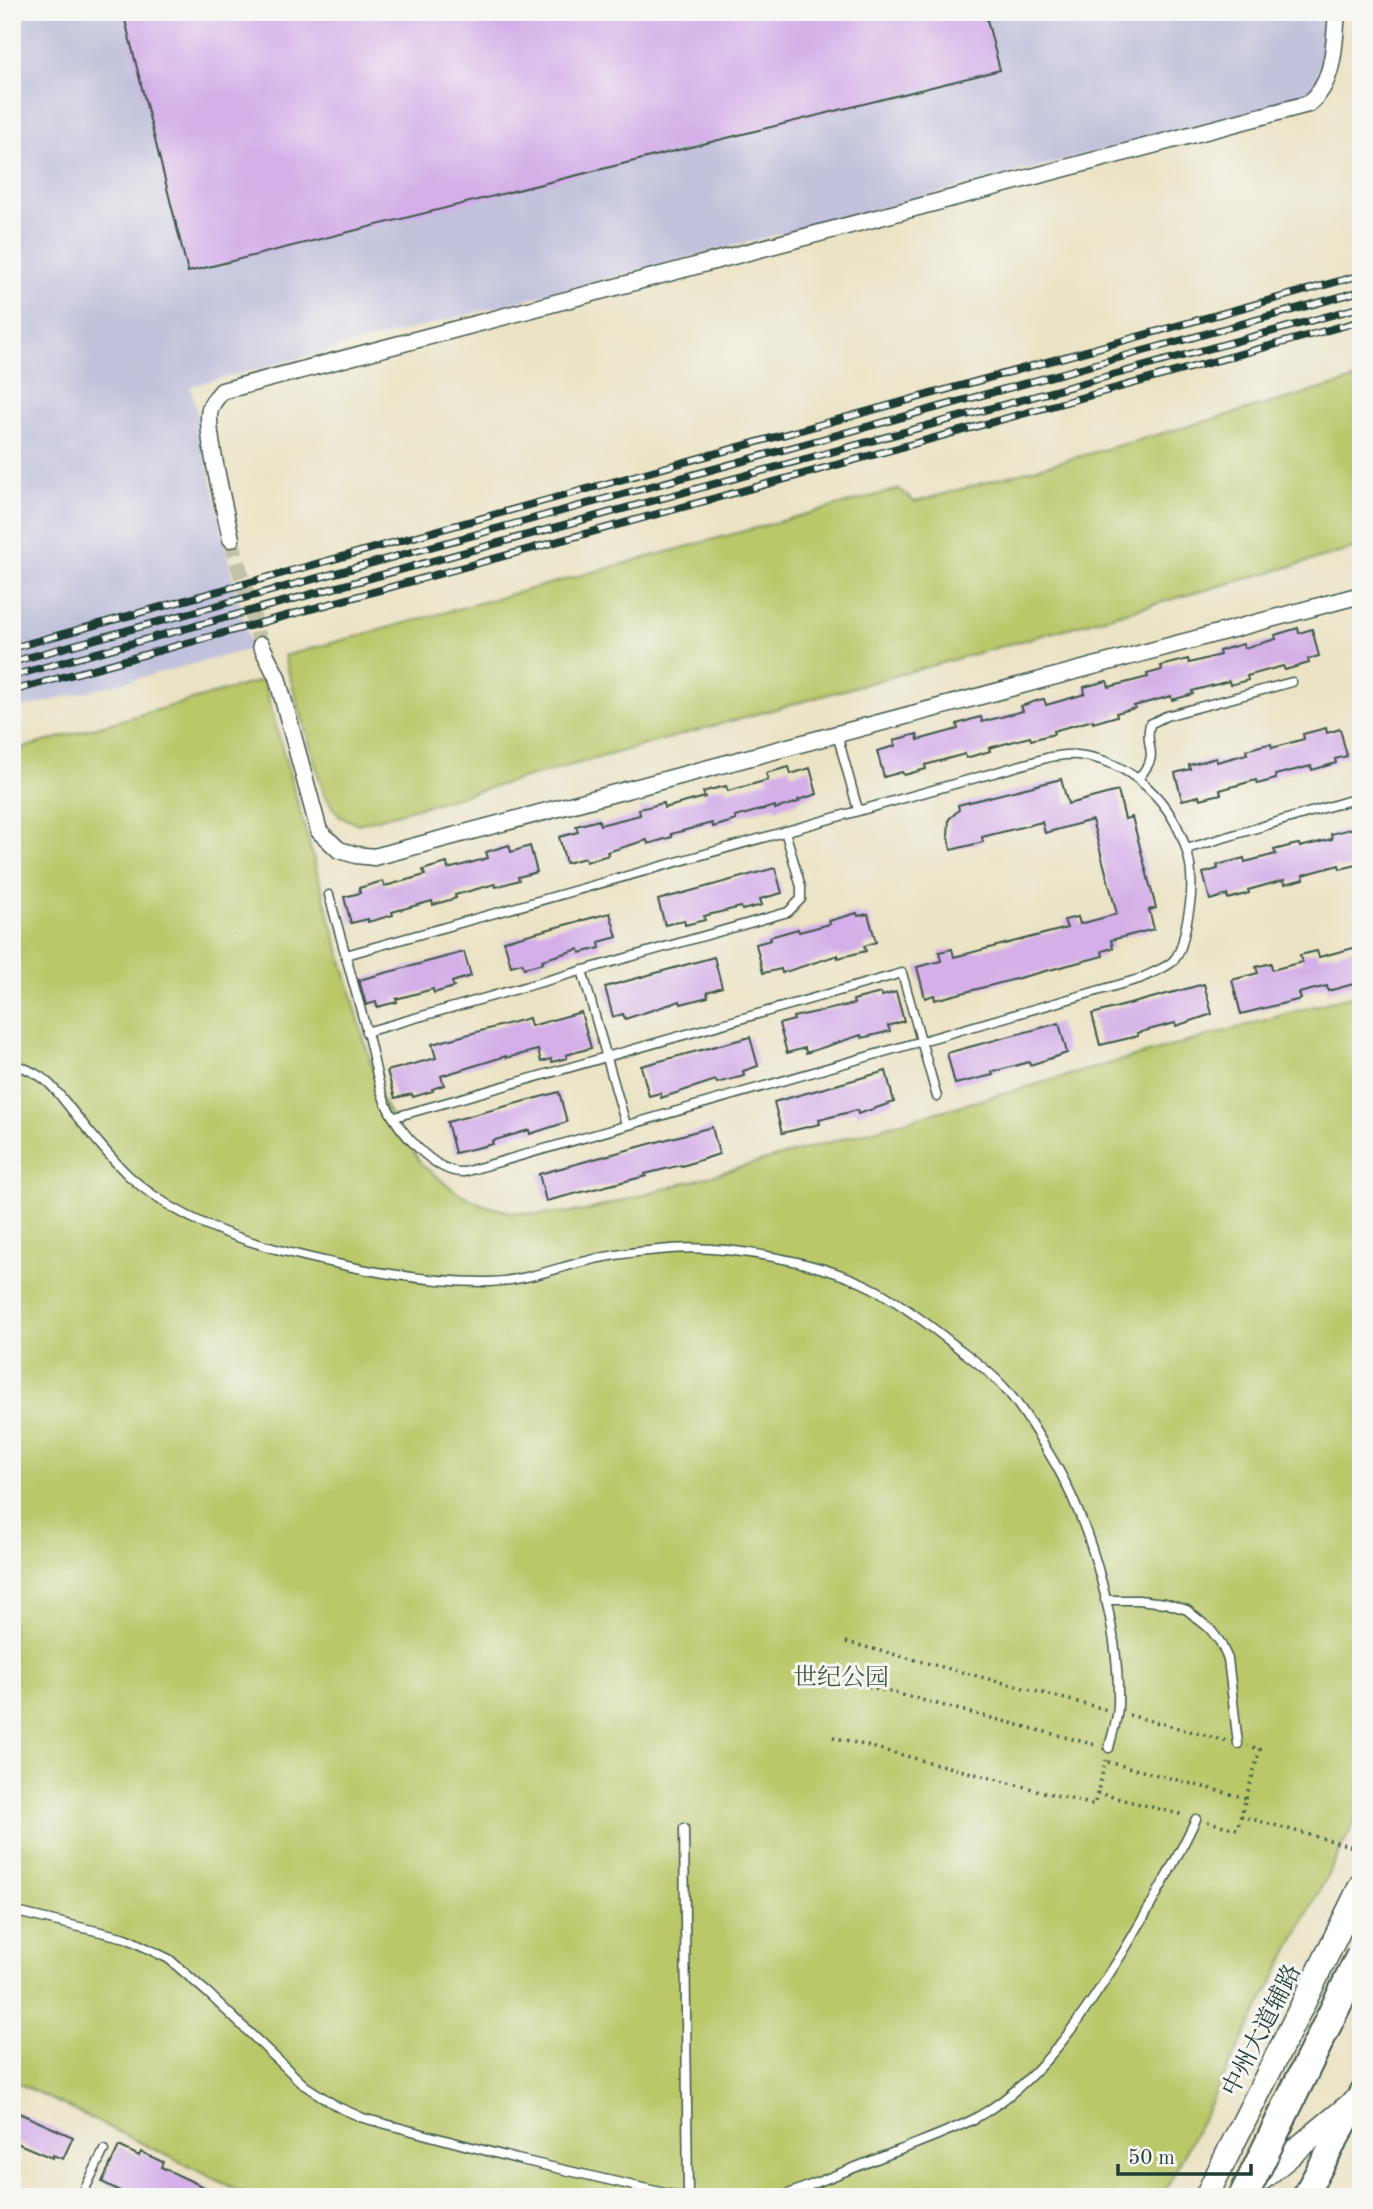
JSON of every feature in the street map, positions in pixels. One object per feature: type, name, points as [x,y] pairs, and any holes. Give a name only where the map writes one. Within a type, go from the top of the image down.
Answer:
[{"type":"highway","points":[[1241,2197],[1361,1955]]},
{"type":"main road","points":[[1304,2197],[1359,2096]]},
{"type":"street","points":[[231,539],[211,436],[209,412],[222,391],[1308,104],[1320,96],[1326,81],[1337,12]]},
{"type":"street","points":[[261,645],[277,677],[319,831],[340,850],[374,857],[1361,595]]},
{"type":"street","name":"中州大道辅路","points":[[1206,2197],[1361,1885]]},
{"type":"street","points":[[1241,2197],[1359,2096]]},
{"type":"lane","points":[[1138,779],[1153,756],[1148,732],[1150,723],[1166,716],[1292,681]]},
{"type":"lane","points":[[837,734],[858,810]]},
{"type":"lane","points":[[329,895],[386,1105],[404,1131],[429,1158],[455,1172],[464,1172],[1139,979],[1173,961],[1185,932],[1191,879],[1186,849],[1179,830],[1157,797],[1132,773],[1103,761],[1076,755],[1050,757],[346,955]]},
{"type":"lane","points":[[1186,849],[1361,797]]},
{"type":"lane","points":[[366,1031],[788,912],[801,899],[801,887],[785,831]]},
{"type":"lane","points":[[582,970],[626,1125]]},
{"type":"lane","points":[[395,1117],[902,973],[937,1097]]},
{"type":"lane","points":[[12,1063],[30,1070],[47,1082],[121,1168],[147,1190],[183,1212],[245,1241],[409,1276],[488,1282],[530,1278],[590,1260],[625,1254],[682,1248],[717,1249],[761,1255],[812,1267],[877,1290],[932,1327],[1007,1390],[1052,1459],[1075,1502],[1094,1555],[1116,1660],[1117,1712],[1109,1748]]},
{"type":"lane","points":[[1105,1600],[1165,1603],[1187,1610],[1210,1629],[1228,1659],[1238,1744]]},
{"type":"lane","points":[[781,2197],[974,2118],[1011,2094],[1037,2072],[1079,2020],[1101,1987],[1169,1875],[1196,1819]]},
{"type":"lane","points":[[684,1828],[688,2197]]},
{"type":"lane","points":[[12,1911],[126,1938],[169,1959],[304,2085],[338,2107],[363,2118],[607,2181],[682,2197]]},
{"type":"lane","points":[[81,2197],[104,2150]]},
{"type":"path","points":[[846,1642],[1260,1749],[1237,1829],[1097,1793]]},
{"type":"path","points":[[833,1737],[1094,1805],[1106,1762],[1109,1748],[848,1681]]},
{"type":"path","points":[[1106,1762],[1246,1798]]},
{"type":"path","points":[[1241,1816],[1361,1849]]},
{"type":"shaded area","points":[[12,12],[1326,12],[1326,43],[1314,88],[1306,98],[191,386],[251,649],[12,711]]},
{"type":"green space","points":[[1361,378],[1361,547],[359,824],[340,817],[324,794],[284,656],[899,489],[915,502]]},
{"type":"green space","name":"世纪公园","points":[[263,680],[381,1099],[422,1165],[455,1191],[483,1205],[511,1212],[542,1214],[585,1211],[1361,993],[1361,1810],[1162,2197],[252,2197],[12,2080],[12,751]]},
{"type":"building","points":[[123,12],[985,12],[1000,70],[188,272]]},
{"type":"building","points":[[1298,628],[1299,633],[1312,629],[1319,656],[1308,659],[1309,663],[1285,670],[1283,666],[1247,676],[1248,680],[1230,685],[1229,681],[1192,691],[1193,694],[1172,700],[1171,696],[1134,706],[1135,708],[1116,713],[1117,716],[1093,723],[1093,720],[1053,731],[1054,734],[1031,740],[1030,737],[989,748],[990,751],[966,758],[965,754],[925,765],[926,769],[904,775],[902,772],[884,777],[877,751],[895,746],[894,740],[917,734],[918,740],[958,729],[957,724],[981,717],[982,722],[1023,711],[1021,706],[1039,700],[1044,699],[1046,705],[1085,694],[1084,687],[1107,681],[1109,687],[1148,677],[1147,674],[1162,670],[1161,666],[1188,659],[1189,663],[1220,655],[1219,651],[1243,644],[1244,648],[1276,639],[1275,635]]},
{"type":"building","points":[[1326,728],[1327,733],[1340,729],[1347,756],[1335,759],[1336,763],[1312,770],[1311,766],[1275,775],[1276,779],[1257,784],[1256,780],[1220,790],[1221,794],[1182,800],[1175,773],[1190,769],[1189,765],[1216,758],[1217,762],[1247,754],[1246,750],[1264,745],[1271,744],[1272,748],[1304,739],[1303,734]]},
{"type":"building","points":[[789,767],[791,774],[810,768],[817,794],[775,809],[775,806],[735,817],[736,820],[713,827],[712,823],[671,834],[672,837],[648,844],[647,840],[607,852],[609,855],[586,862],[585,858],[566,863],[559,837],[578,832],[576,826],[599,820],[600,825],[640,815],[639,809],[663,803],[664,808],[705,797],[703,792],[709,790],[726,786],[728,791],[768,780],[766,773]]},
{"type":"building","points":[[1061,779],[1068,804],[1118,791],[1125,819],[1132,817],[1156,908],[1149,910],[1154,929],[1111,940],[1113,948],[1102,951],[1103,956],[935,1000],[934,995],[925,998],[917,967],[941,961],[939,952],[952,949],[954,957],[1067,928],[1064,920],[1078,917],[1080,924],[1117,914],[1092,820],[1045,833],[1042,822],[982,837],[983,842],[951,850],[948,837],[949,819],[959,810],[958,805]]},
{"type":"building","points":[[1354,828],[1355,833],[1361,831],[1361,864],[1340,869],[1339,865],[1303,875],[1304,879],[1285,884],[1284,880],[1228,899],[1227,895],[1210,900],[1203,873],[1218,869],[1217,865],[1244,858],[1245,862],[1276,854],[1274,850],[1332,839],[1331,834]]},
{"type":"building","points":[[509,845],[511,852],[530,846],[537,872],[496,887],[495,884],[455,895],[456,898],[433,905],[432,901],[368,922],[368,919],[351,923],[344,897],[360,893],[359,888],[383,881],[385,886],[425,875],[423,870],[447,863],[448,869],[488,858],[486,852]]},
{"type":"building","points":[[775,868],[782,893],[760,899],[762,905],[704,916],[705,920],[685,925],[684,920],[665,925],[658,900]]},
{"type":"building","points":[[610,913],[617,937],[599,942],[600,948],[580,953],[579,949],[524,968],[522,963],[511,966],[504,941]]},
{"type":"building","points":[[857,913],[858,916],[868,914],[876,942],[864,946],[866,951],[838,958],[838,955],[782,973],[781,969],[763,973],[756,944],[798,929],[799,932],[830,924],[829,921]]},
{"type":"building","points":[[1361,946],[1361,982],[1328,991],[1327,986],[1299,993],[1301,999],[1241,1014],[1232,980],[1258,973],[1256,967],[1271,963],[1272,970],[1302,962],[1300,955],[1317,951],[1319,957]]},
{"type":"building","points":[[464,952],[471,976],[452,982],[454,987],[434,993],[433,989],[377,1007],[376,1002],[366,1005],[359,980]]},
{"type":"building","points":[[714,957],[722,987],[707,992],[708,997],[681,1004],[680,1001],[625,1019],[623,1014],[613,1017],[605,987]]},
{"type":"building","points":[[1204,984],[1212,1014],[1100,1045],[1092,1014]]},
{"type":"building","points":[[896,992],[904,1021],[888,1026],[890,1031],[862,1038],[861,1035],[806,1053],[805,1048],[787,1053],[779,1024],[794,1020],[793,1017],[854,1004],[853,1000]]},
{"type":"building","points":[[581,1012],[591,1048],[552,1062],[551,1059],[541,1062],[538,1050],[506,1056],[441,1076],[444,1085],[432,1089],[433,1091],[413,1097],[412,1094],[395,1098],[387,1071],[436,1058],[432,1044],[529,1018],[531,1026]]},
{"type":"building","points":[[1059,1023],[1067,1053],[955,1084],[947,1053]]},
{"type":"building","points":[[750,1037],[758,1066],[743,1071],[744,1076],[717,1083],[716,1080],[661,1098],[660,1093],[649,1096],[641,1066]]},
{"type":"building","points":[[886,1071],[894,1102],[858,1114],[857,1110],[819,1120],[820,1124],[782,1133],[774,1102]]},
{"type":"building","points":[[559,1092],[567,1122],[530,1134],[529,1130],[492,1141],[493,1144],[455,1153],[447,1122]]},
{"type":"building","points":[[712,1127],[719,1154],[546,1201],[539,1174]]},
{"type":"building","points":[[12,2110],[73,2137],[63,2159],[53,2155],[52,2158],[12,2141]]},
{"type":"building","points":[[119,2146],[139,2156],[141,2152],[163,2162],[161,2167],[225,2197],[132,2197],[102,2182]]},
{"type":"tunnel","points":[[231,539],[261,645]]},
{"type":"railway","points":[[12,648],[1361,275]]},
{"type":"railway","points":[[12,662],[1361,291]]},
{"type":"railway","points":[[12,676],[1361,307]]},
{"type":"railway","points":[[12,691],[1361,321]]}]
